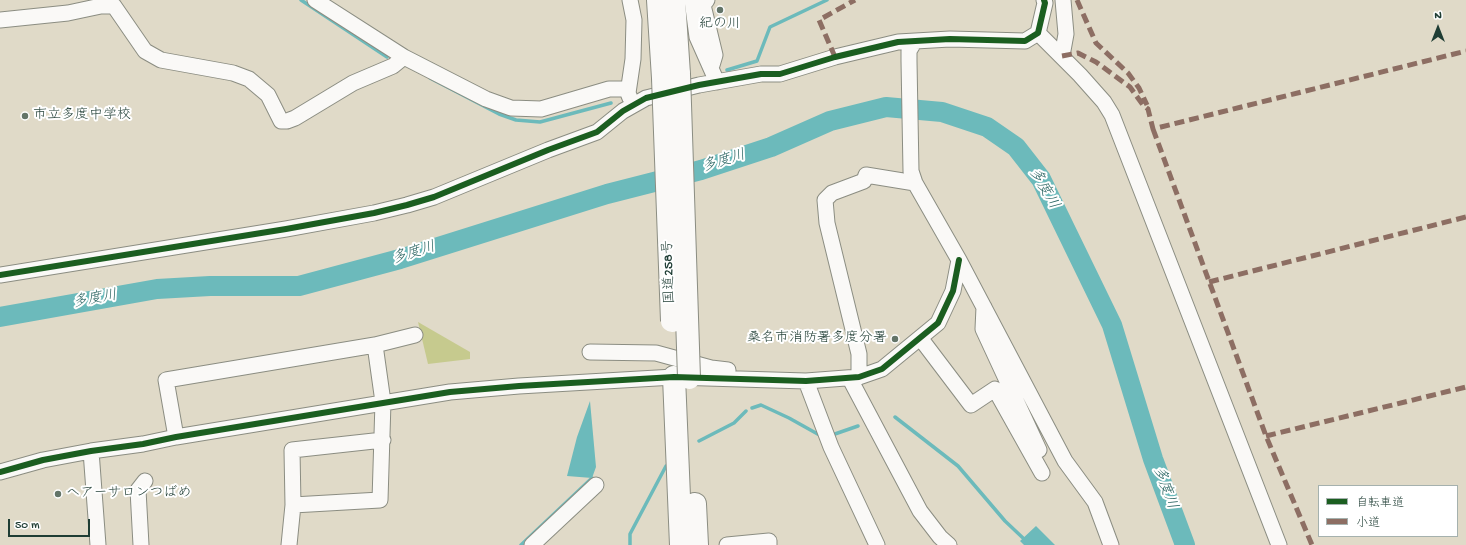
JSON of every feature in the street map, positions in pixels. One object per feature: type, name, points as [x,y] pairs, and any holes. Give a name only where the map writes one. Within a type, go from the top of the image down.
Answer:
[{"type":"highway","name":"国道258号","points":[[658,0],[671,76]]},
{"type":"highway","name":"国道258号","points":[[674,0],[671,76],[681,377],[689,540]]},
{"type":"street","points":[[315,0],[404,57],[486,99],[511,108],[542,109],[610,89],[628,89]]},
{"type":"street","points":[[630,0],[634,20],[633,59],[628,89],[632,105]]},
{"type":"street","points":[[692,0],[697,37],[717,82]]},
{"type":"street","points":[[707,0],[703,5],[715,55],[711,68]]},
{"type":"street","points":[[0,275],[286,229],[374,213],[407,205],[434,197],[548,150],[597,132],[632,105],[646,98],[717,82],[762,74],[780,74],[835,57],[898,42],[950,39],[1025,40],[1038,32],[1046,4],[1044,0]]},
{"type":"street","points":[[1062,56],[1066,34],[1063,0]]},
{"type":"street","points":[[0,20],[68,13],[101,6],[114,6],[145,51],[161,60],[233,73],[249,79],[268,95],[281,121],[287,121],[295,118],[353,83],[393,66],[404,57]]},
{"type":"street","points":[[1038,32],[1104,102],[1112,115],[1279,545]]},
{"type":"street","points":[[915,41],[909,51],[913,177],[959,260],[1065,461],[1095,502],[1111,545]]},
{"type":"street","points":[[913,177],[866,175],[864,181],[832,193],[826,200],[827,223],[859,354],[855,378],[920,511],[940,537],[949,545]]},
{"type":"street","points":[[0,472],[37,461],[91,451],[143,444],[176,437],[450,392],[519,386],[681,377],[806,381],[855,378],[882,369],[921,339],[938,323],[947,307],[953,291],[959,260]]},
{"type":"street","points":[[921,339],[971,405],[995,389],[1042,473],[1038,445],[994,357],[983,329],[984,307]]},
{"type":"street","points":[[176,437],[166,380],[375,345],[415,335]]},
{"type":"street","points":[[293,505],[380,500],[384,402],[375,345]]},
{"type":"street","points":[[590,352],[656,352],[710,368],[732,371],[740,379]]},
{"type":"street","points":[[806,381],[832,447],[877,545]]},
{"type":"street","points":[[289,545],[293,505],[292,450],[383,440]]},
{"type":"street","points":[[91,451],[98,545]]},
{"type":"street","points":[[141,545],[138,490],[145,481]]},
{"type":"street","points":[[532,545],[596,485]]},
{"type":"street","points":[[727,545],[769,541],[769,545]]},
{"type":"green space","points":[[418,322],[470,352],[470,359],[428,364]]},
{"type":"water","points":[[590,401],[596,467],[592,478],[567,476],[577,437]]},
{"type":"water","points":[[1036,526],[1055,545],[1024,545],[1020,541]]},
{"type":"waterway","points":[[301,0],[387,57]]},
{"type":"waterway","points":[[727,70],[757,61],[770,27],[827,0]]},
{"type":"waterway","points":[[430,78],[499,114],[516,120],[540,122],[611,103]]},
{"type":"waterway","name":"多度川","points":[[0,317],[157,289],[210,286],[299,286],[400,259],[607,194],[701,170],[771,147],[830,121],[886,107],[942,112],[987,127],[1016,147],[1041,179],[1112,325],[1153,459],[1185,545]]},
{"type":"waterway","points":[[752,408],[761,405],[789,418],[823,437]]},
{"type":"waterway","points":[[699,441],[734,423],[746,411]]},
{"type":"waterway","points":[[895,417],[958,466],[1005,521],[1023,538]]},
{"type":"waterway","points":[[832,435],[858,426]]},
{"type":"waterway","points":[[630,545],[630,534],[666,466]]},
{"type":"waterway","points":[[521,545],[592,478]]},
{"type":"marked path","points":[[835,57],[819,20],[855,0]]},
{"type":"marked path","points":[[1077,0],[1096,43],[1128,73],[1139,88],[1147,105]]},
{"type":"marked path","points":[[1062,56],[1078,53],[1096,62],[1130,87],[1143,105],[1148,109],[1153,129],[1466,51]]},
{"type":"marked path","points":[[1153,129],[1266,436],[1312,545]]},
{"type":"marked path","points":[[1209,282],[1466,217]]},
{"type":"marked path","points":[[1266,436],[1466,387]]},
{"type":"cycle path","points":[[0,275],[286,229],[374,213],[407,205],[434,197],[548,150],[597,132],[623,111],[646,98],[699,85],[761,74],[780,74],[835,57],[898,42],[950,39],[1025,41],[1038,33],[1045,3],[1044,0]]},
{"type":"cycle path","points":[[0,472],[43,460],[91,451],[143,444],[176,437],[450,392],[519,386],[674,377],[806,381],[859,377],[882,369],[938,323],[953,291],[959,260]]},
{"type":"place","name":"紀の川","points":[[720,10]]},
{"type":"place","name":"市立多度中学校","points":[[25,116]]},
{"type":"place","name":"桑名市消防署多度分署","points":[[895,339]]},
{"type":"place","name":"ヘアーサロンつばめ","points":[[58,494]]}]
